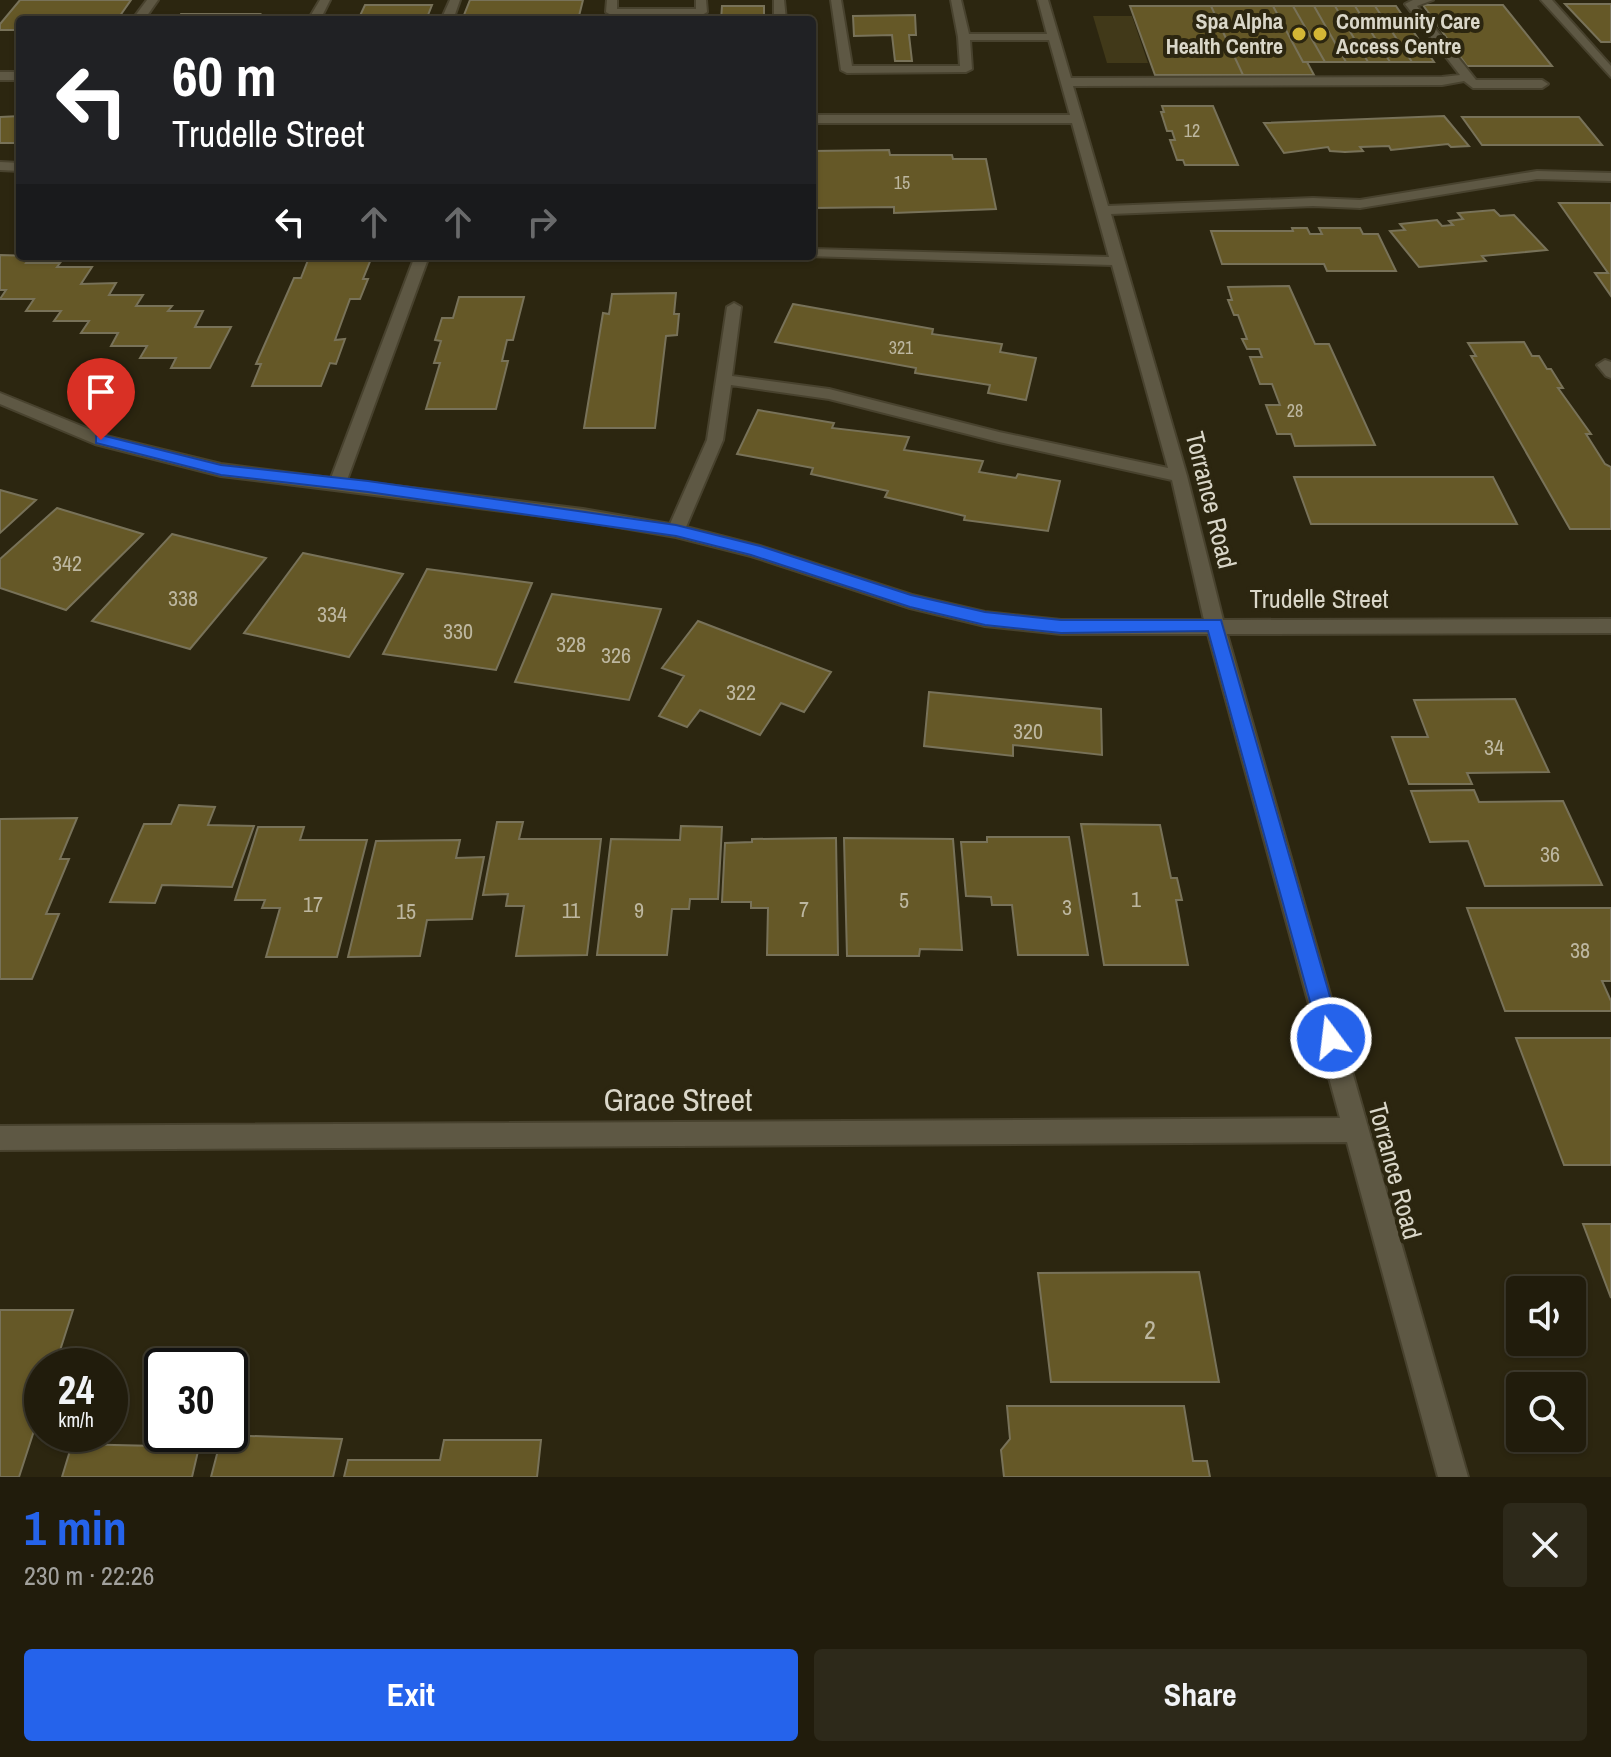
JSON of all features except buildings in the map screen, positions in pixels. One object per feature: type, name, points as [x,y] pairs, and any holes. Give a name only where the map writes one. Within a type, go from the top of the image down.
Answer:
[{"type":"street","points":[[612,0],[611,12],[702,12],[701,0]]},
{"type":"street","points":[[836,0],[847,70],[966,69],[964,37],[956,0]]},
{"type":"street","name":"Torrance Road","points":[[1043,0],[1179,476],[1215,625],[1453,1477]]},
{"type":"street","points":[[1428,0],[1410,4],[1473,84],[1542,84]]},
{"type":"street","points":[[1546,0],[1611,73]]},
{"type":"street","points":[[964,37],[1054,37]]},
{"type":"street","points":[[1067,82],[1442,81],[1467,77]]},
{"type":"street","points":[[816,119],[1078,119]]},
{"type":"street","points":[[1102,210],[1313,202],[1360,204],[1537,175],[1611,177]]},
{"type":"street","points":[[816,253],[1117,261]]},
{"type":"street","points":[[338,482],[421,260]]},
{"type":"street","points":[[676,531],[715,440],[734,307]]},
{"type":"street","points":[[723,380],[763,382],[885,404],[999,437],[1179,476]]},
{"type":"street","name":"Trudelle Street","points":[[0,398],[101,440],[221,470],[338,482],[676,531],[754,550],[910,601],[985,619],[1061,627],[1611,626]]},
{"type":"street","name":"Grace Street","points":[[0,1138],[1356,1130]]},
{"type":"shaded area","points":[[1093,16],[1132,16],[1148,63],[1107,63]]},
{"type":"place","name":"Spa Alpha Health Centre","points":[[1299,34]]},
{"type":"place","name":"Community Care Access Centre","points":[[1320,34]]},
{"type":"route","points":[[101,440],[221,470],[368,486],[676,531],[754,550],[910,601],[985,619],[1061,627],[1215,625],[1331,1038]]}]
